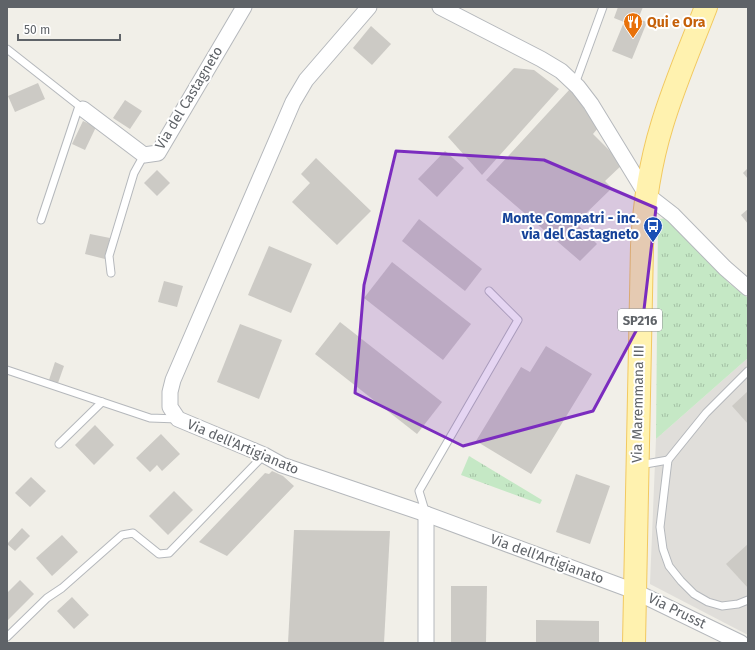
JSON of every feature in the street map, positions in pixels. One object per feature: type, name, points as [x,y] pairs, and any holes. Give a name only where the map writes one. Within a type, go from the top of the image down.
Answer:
[{"type":"main road","name":"Via Maremmana III","points":[[634,643],[642,246],[646,194],[662,123],[706,7]]},
{"type":"street","name":"Via del Castagneto","points":[[81,107],[144,155],[158,153],[244,7]]},
{"type":"street","name":"Via dell'Artigianato","points":[[369,7],[306,80],[293,102],[173,380],[170,392],[170,407],[178,419],[264,455],[282,465],[426,514],[634,591]]},
{"type":"street","points":[[440,7],[541,59],[560,71],[575,84],[591,104],[646,194],[674,215],[724,268],[748,288]]},
{"type":"street","points":[[426,514],[426,643]]},
{"type":"street","name":"Via Prusst","points":[[634,591],[741,643]]},
{"type":"lane","points":[[575,84],[603,7]]},
{"type":"lane","name":"Via del Castagneto","points":[[7,49],[81,107]]},
{"type":"lane","points":[[41,220],[81,107]]},
{"type":"lane","points":[[111,273],[109,256],[134,173],[144,155]]},
{"type":"lane","points":[[426,514],[419,491],[518,320],[489,291]]},
{"type":"lane","points":[[7,370],[150,418],[178,419]]},
{"type":"lane","points":[[748,371],[717,402],[668,460],[660,526],[663,549],[670,566],[674,574],[687,588],[700,598],[722,606],[730,606],[748,600]]},
{"type":"lane","points":[[59,444],[102,402]]},
{"type":"lane","points":[[7,637],[47,598],[62,588],[122,535],[133,534],[159,554],[169,553],[264,455]]},
{"type":"lane","points":[[637,465],[668,460]]},
{"type":"highlighted area","points":[[396,151],[544,160],[656,208],[643,318],[593,411],[463,446],[355,393],[364,285]]},
{"type":"shaded area","points":[[748,358],[748,635],[650,584],[656,439]]},
{"type":"green space","points":[[668,218],[730,284],[748,298],[748,358],[656,439],[658,219]]},
{"type":"green space","points":[[469,456],[542,500],[540,504],[461,475]]},
{"type":"building","points":[[618,7],[643,7],[638,19],[647,22],[632,59],[612,51],[624,22],[614,18]]},
{"type":"building","points":[[371,26],[391,44],[372,65],[353,48]]},
{"type":"building","points":[[514,68],[534,70],[559,89],[482,175],[448,137]]},
{"type":"building","points":[[38,83],[45,99],[15,112],[8,96]]},
{"type":"building","points":[[570,89],[598,128],[593,134],[623,164],[605,181],[612,188],[576,223],[597,244],[580,261],[486,180]]},
{"type":"building","points":[[125,100],[142,111],[130,129],[113,118]]},
{"type":"building","points":[[83,121],[96,127],[85,150],[72,144]]},
{"type":"building","points":[[445,151],[464,168],[437,197],[418,179]]},
{"type":"building","points":[[316,158],[371,211],[337,245],[292,202],[310,183],[301,174]]},
{"type":"building","points":[[748,168],[748,179],[743,173]]},
{"type":"building","points":[[157,170],[170,183],[157,196],[144,183]]},
{"type":"building","points":[[748,209],[748,224],[741,215]]},
{"type":"building","points":[[419,219],[482,269],[465,291],[402,241]]},
{"type":"building","points":[[90,234],[110,238],[105,259],[85,254]]},
{"type":"building","points":[[269,246],[312,264],[291,313],[248,295]]},
{"type":"building","points":[[392,262],[471,324],[443,360],[364,298]]},
{"type":"building","points":[[164,281],[183,286],[177,307],[158,302]]},
{"type":"building","points":[[340,322],[442,402],[417,434],[315,354]]},
{"type":"building","points":[[240,324],[282,340],[259,399],[217,382]]},
{"type":"building","points":[[546,346],[592,374],[531,474],[476,441],[521,367],[530,372]]},
{"type":"building","points":[[55,362],[64,366],[58,383],[49,380]]},
{"type":"building","points":[[748,391],[748,424],[732,406]]},
{"type":"building","points":[[95,425],[114,445],[94,465],[75,445]]},
{"type":"building","points":[[161,434],[180,454],[162,471],[157,465],[150,472],[136,458]]},
{"type":"building","points":[[272,471],[283,476],[294,486],[227,556],[199,542],[265,473],[269,474]]},
{"type":"building","points":[[576,474],[610,486],[590,544],[556,532]]},
{"type":"building","points":[[31,477],[46,491],[30,507],[15,493]]},
{"type":"building","points":[[174,491],[193,510],[168,535],[149,516]]},
{"type":"building","points":[[22,528],[30,536],[15,551],[7,544]]},
{"type":"building","points":[[294,530],[390,531],[384,643],[288,643]]},
{"type":"building","points":[[62,535],[78,552],[52,576],[36,558]]},
{"type":"building","points":[[748,544],[748,588],[726,564]]},
{"type":"building","points":[[20,580],[34,594],[8,620],[7,593]]},
{"type":"building","points":[[451,586],[487,586],[486,643],[451,643]]},
{"type":"building","points":[[72,597],[89,615],[74,629],[57,611]]},
{"type":"building","points":[[536,620],[599,621],[599,643],[536,643]]},
{"type":"place","name":"Qui e Ora","points":[[633,39]]},
{"type":"place","name":"Monte Compatri - inc. via del Castagneto","points":[[653,243]]}]
